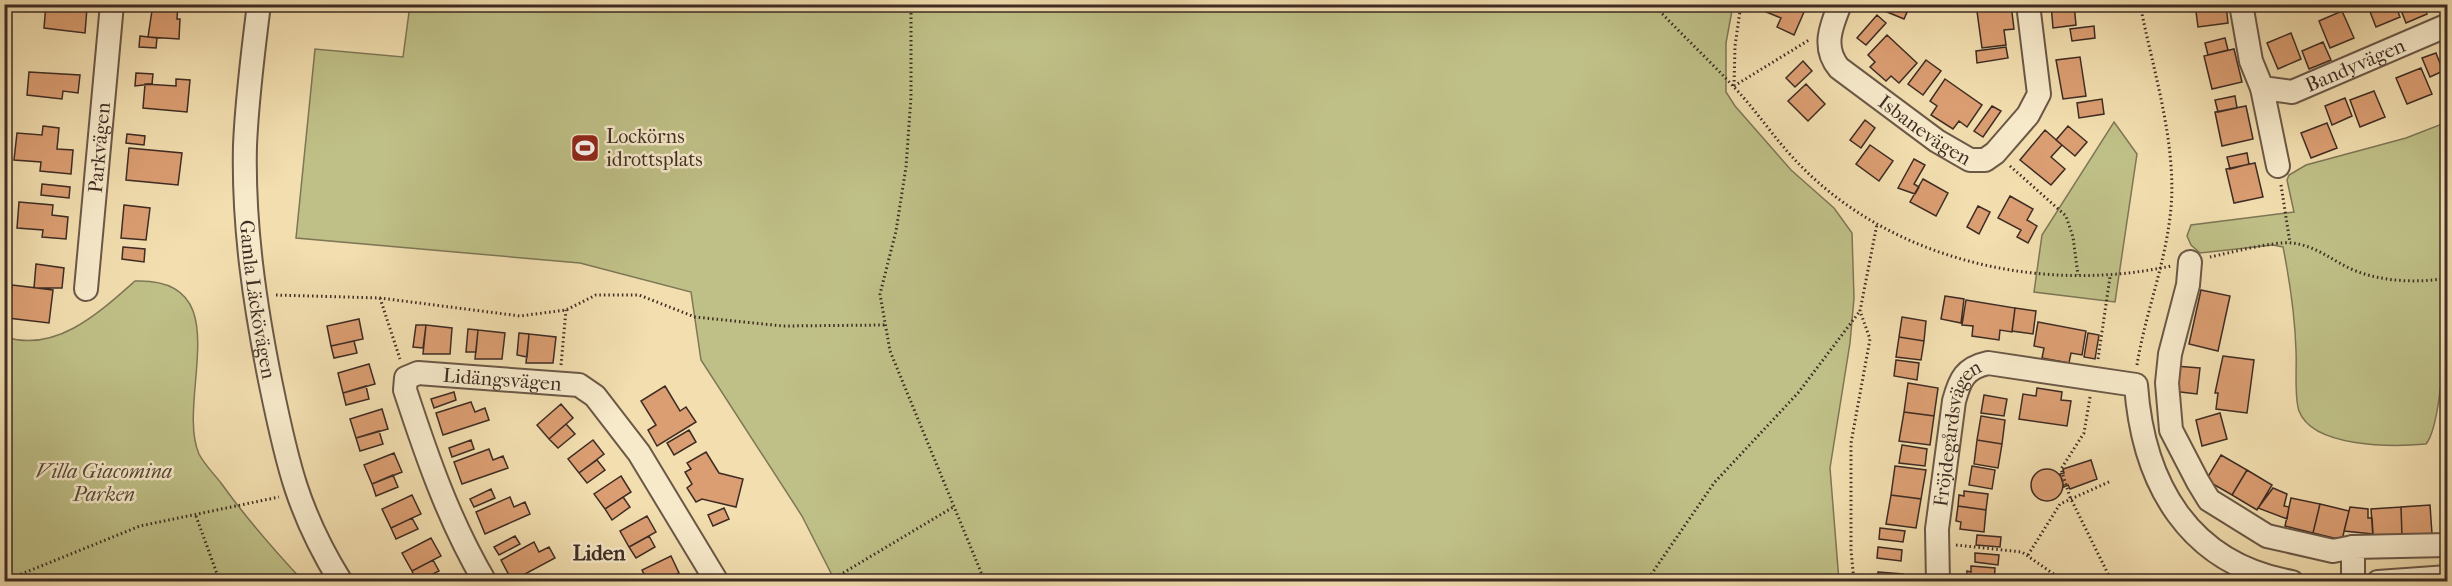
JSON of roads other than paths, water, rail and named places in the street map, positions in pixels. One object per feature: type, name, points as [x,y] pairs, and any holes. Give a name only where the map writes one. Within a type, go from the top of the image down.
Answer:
[{"type":"street","name":"Parkvägen","points":[[86,289],[112,4]]},
{"type":"street","name":"Gamla Läckövägen","points":[[259,4],[245,156],[246,205],[255,297],[291,479],[303,512],[341,582]]},
{"type":"street","name":"Isbanevägen","points":[[1840,4],[1828,47],[1832,59],[1839,68],[1937,141],[1970,160],[1985,160],[1995,153],[2028,115],[2039,94],[2028,4]]},
{"type":"street","points":[[2241,4],[2251,61],[2262,88],[2278,166]]},
{"type":"street","name":"Bandyvägen","points":[[2262,88],[2283,93],[2292,92],[2448,25]]},
{"type":"street","points":[[2190,262],[2168,373],[2171,430],[2209,500],[2261,533],[2333,551],[2353,547],[2448,545]]},
{"type":"street","name":"Fröjdegårdsvägen","points":[[1938,582],[1939,503],[1954,401],[1959,380],[1965,372],[1975,366],[1988,363],[2136,385],[2139,424],[2144,443]]},
{"type":"street","name":"Lidängsvägen","points":[[485,582],[451,518],[431,470],[405,390],[406,378],[418,373],[579,386],[595,396],[608,410],[664,491],[717,582]]},
{"type":"street","points":[[2174,435],[2144,443],[2153,471],[2179,516],[2221,553],[2254,574],[2292,582]]},
{"type":"street","points":[[2254,574],[2261,533]]},
{"type":"street","points":[[2353,547],[2353,582]]},
{"type":"street","points":[[2378,582],[2448,577]]},
{"type":"place","name":"Lockörns idrottsplats","points":[[585,148]]},
{"type":"district","name":"Liden","points":[[599,553]]},
{"type":"park label","name":"Villa Giacomina Parken","points":[[104,482]]}]
